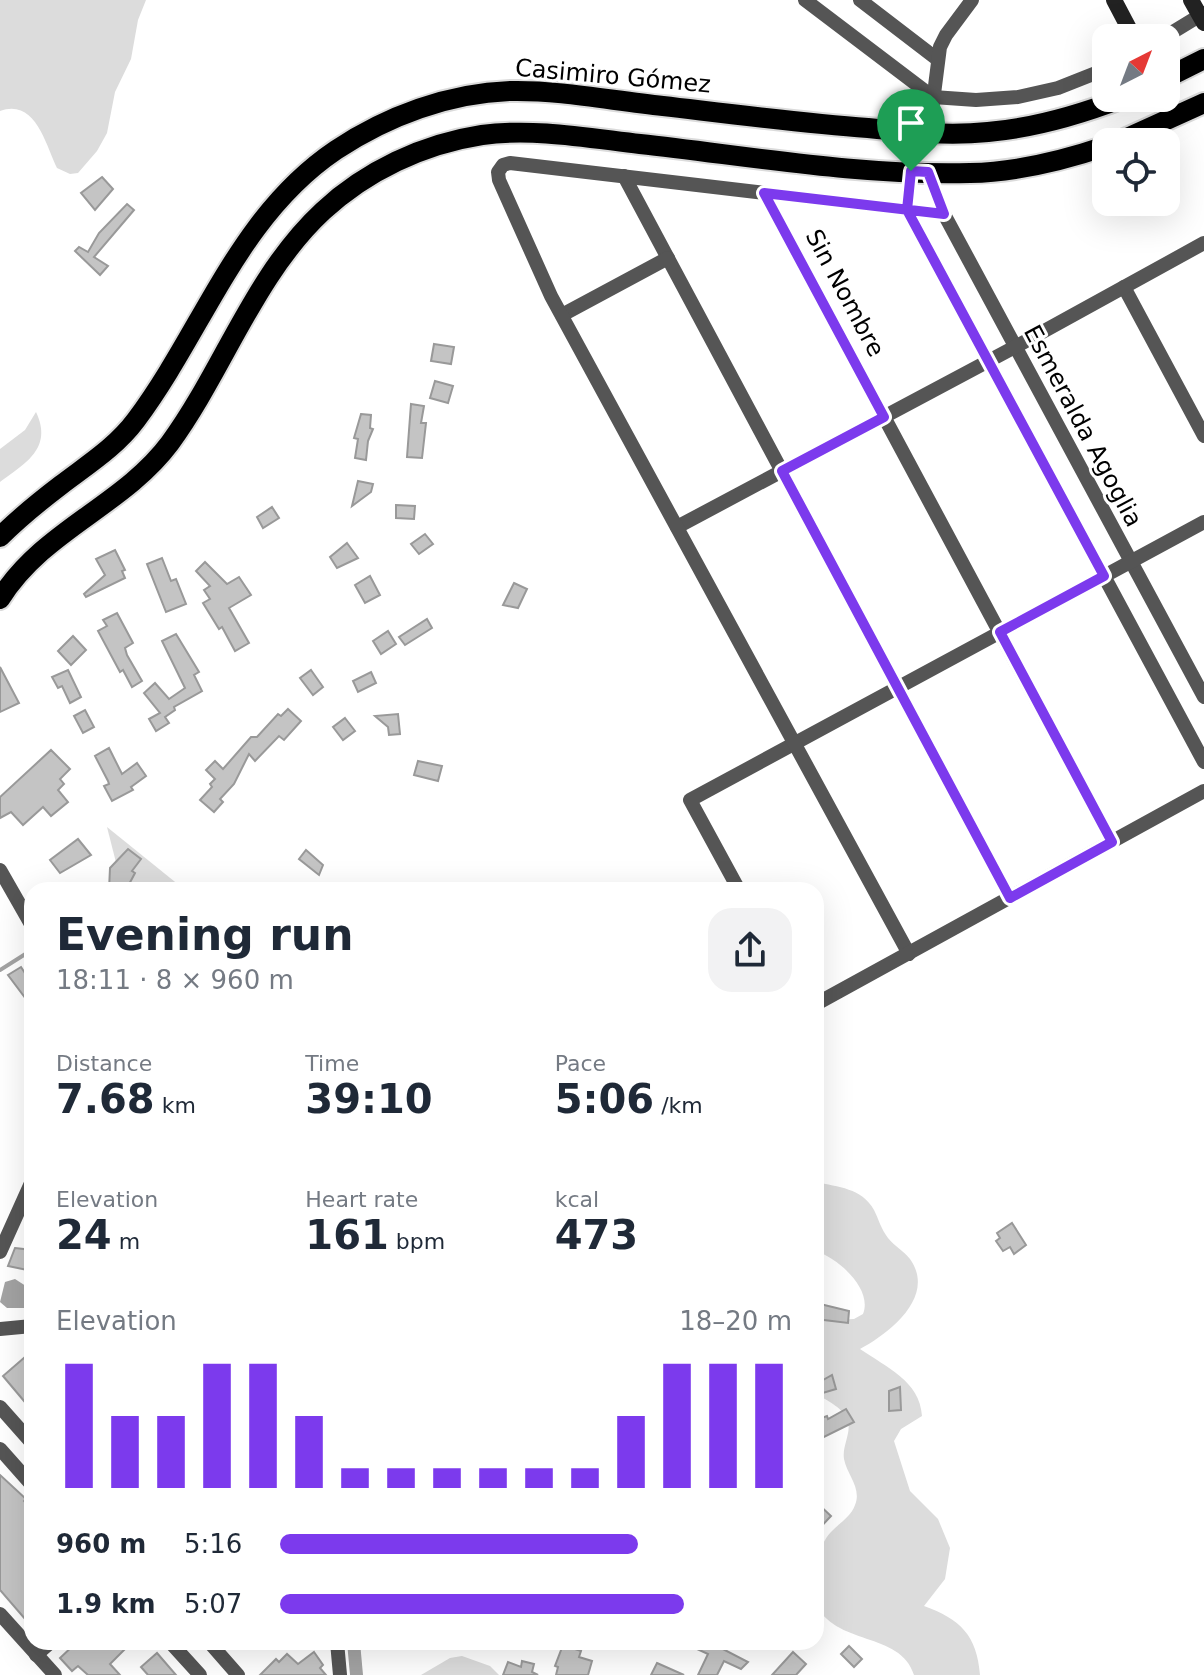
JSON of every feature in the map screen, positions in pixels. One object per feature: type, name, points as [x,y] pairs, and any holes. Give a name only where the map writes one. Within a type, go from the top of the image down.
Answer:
[{"type":"main road","points":[[1180,71],[1204,59]]},
{"type":"main road","name":"Casimiro Gómez","points":[[0,537],[43,498],[109,449],[130,427],[149,401],[244,243],[283,194],[334,151],[389,121],[456,99],[523,91],[825,125],[929,133],[985,133],[1065,118],[1092,109]]},
{"type":"main road","points":[[1149,128],[1204,103]]},
{"type":"main road","points":[[0,599],[16,575],[39,551],[131,482],[163,452],[289,249],[332,203],[392,164],[458,140],[527,132],[920,172],[1009,170],[1054,162],[1092,150]]},
{"type":"street","points":[[805,0],[933,97],[976,100],[1018,97],[1058,88],[1092,75]]},
{"type":"street","points":[[860,0],[937,59]]},
{"type":"street","points":[[929,133],[937,59],[946,35],[972,0]]},
{"type":"street","points":[[1114,0],[1127,24]]},
{"type":"street","points":[[1180,29],[1203,17],[1191,0]]},
{"type":"street","points":[[909,954],[562,315],[499,180],[500,168],[510,163],[944,214]]},
{"type":"street","points":[[920,172],[907,210],[1204,762]]},
{"type":"street","name":"Esmeralda Agoglia","points":[[920,172],[1204,697]]},
{"type":"street","points":[[624,176],[1010,898]]},
{"type":"street","name":"Sin Nombre","points":[[764,193],[1112,842]]},
{"type":"street","points":[[677,527],[1204,243]]},
{"type":"street","points":[[562,315],[668,258]]},
{"type":"street","points":[[1124,287],[1204,436]]},
{"type":"street","points":[[735,882],[690,800],[1204,522]]},
{"type":"street","points":[[824,1000],[1204,791]]},
{"type":"street","points":[[0,870],[24,912]]},
{"type":"street","points":[[0,1252],[24,1199]]},
{"type":"street","points":[[0,1329],[24,1327]]},
{"type":"street","points":[[0,1407],[24,1434]]},
{"type":"street","points":[[0,1449],[24,1476]]},
{"type":"street","points":[[0,1614],[24,1641]]},
{"type":"street","points":[[32,1650],[55,1675]]},
{"type":"street","points":[[36,1655],[42,1650]]},
{"type":"street","points":[[177,1650],[200,1675]]},
{"type":"street","points":[[216,1650],[238,1675]]},
{"type":"street","points":[[338,1650],[340,1675]]},
{"type":"shaded area","points":[[0,0],[146,0],[138,20],[131,59],[115,92],[107,133],[97,151],[78,173],[70,174],[57,168],[38,126],[23,111],[0,111]]},
{"type":"shaded area","points":[[36,412],[41,435],[39,445],[27,461],[0,482],[0,449],[25,430]]},
{"type":"shaded area","points":[[107,827],[175,882],[121,882]]},
{"type":"shaded area","points":[[824,1184],[863,1197],[874,1210],[890,1241],[910,1259],[917,1273],[918,1287],[906,1313],[860,1349],[900,1376],[920,1404],[922,1416],[901,1429],[894,1441],[910,1491],[938,1519],[950,1548],[945,1579],[924,1606],[948,1617],[964,1630],[975,1649],[980,1675],[914,1675],[907,1661],[896,1651],[851,1633],[824,1615],[824,1541],[851,1513],[857,1493],[844,1459],[848,1422],[839,1409],[824,1399],[824,1321],[854,1319],[863,1314],[865,1304],[852,1276],[825,1255]]},
{"type":"shaded area","points":[[15,1279],[24,1285],[24,1308],[7,1308],[0,1302],[5,1282]]},
{"type":"shaded area","points":[[348,1650],[361,1650],[363,1675],[350,1675]]},
{"type":"shaded area","points":[[462,1656],[490,1666],[499,1675],[421,1675],[450,1658]]},
{"type":"building","points":[[102,177],[113,189],[95,210],[81,193]]},
{"type":"building","points":[[127,204],[134,210],[94,257],[108,266],[100,275],[75,251],[79,247],[88,252],[99,233]]},
{"type":"building","points":[[434,344],[454,347],[451,364],[431,361]]},
{"type":"building","points":[[435,381],[453,386],[448,403],[430,398]]},
{"type":"building","points":[[411,404],[424,406],[421,423],[426,423],[422,458],[407,457]]},
{"type":"building","points":[[361,414],[371,415],[370,428],[373,429],[366,460],[355,458],[358,439],[354,438]]},
{"type":"building","points":[[358,481],[373,484],[371,492],[352,506]]},
{"type":"building","points":[[396,505],[415,506],[414,519],[396,518]]},
{"type":"building","points":[[272,507],[279,518],[263,528],[257,517]]},
{"type":"building","points":[[425,534],[433,544],[419,554],[411,544]]},
{"type":"building","points":[[347,543],[358,558],[337,568],[330,557]]},
{"type":"building","points":[[115,550],[125,570],[122,571],[125,578],[86,597],[84,594],[105,575],[96,559]]},
{"type":"building","points":[[162,558],[171,581],[176,579],[186,604],[166,612],[147,564]]},
{"type":"building","points":[[205,562],[227,584],[239,577],[251,595],[229,608],[249,643],[235,651],[222,627],[219,629],[203,603],[210,599],[204,590],[210,586],[196,571]]},
{"type":"building","points":[[370,576],[380,595],[365,603],[355,585]]},
{"type":"building","points":[[514,583],[527,589],[518,608],[503,605]]},
{"type":"building","points":[[117,613],[133,643],[125,648],[127,655],[142,681],[132,687],[123,670],[120,672],[98,631],[107,626],[103,620]]},
{"type":"building","points":[[427,619],[432,628],[405,645],[399,637]]},
{"type":"building","points":[[388,631],[396,644],[381,654],[373,641]]},
{"type":"building","points":[[176,634],[199,672],[194,675],[202,691],[174,707],[175,710],[165,717],[169,723],[156,731],[149,719],[160,713],[144,693],[155,683],[169,699],[185,688],[162,641]]},
{"type":"building","points":[[73,636],[86,650],[71,665],[58,651]]},
{"type":"building","points":[[0,667],[19,703],[0,712]]},
{"type":"building","points":[[68,670],[81,697],[70,703],[62,686],[58,688],[52,677]]},
{"type":"building","points":[[311,670],[323,687],[313,695],[300,678]]},
{"type":"building","points":[[371,672],[376,683],[358,692],[353,681]]},
{"type":"building","points":[[288,709],[301,721],[284,740],[279,736],[255,761],[249,754],[234,784],[220,799],[223,802],[214,812],[200,800],[215,779],[206,770],[215,761],[223,769],[251,737],[257,737],[278,714],[281,716]]},
{"type":"building","points":[[85,710],[94,727],[83,733],[74,716]]},
{"type":"building","points":[[398,714],[400,734],[389,735],[388,727],[375,716]]},
{"type":"building","points":[[345,718],[355,731],[343,740],[333,727]]},
{"type":"building","points":[[109,748],[122,774],[137,763],[146,776],[131,787],[133,790],[112,801],[104,786],[109,784],[108,781],[95,756]]},
{"type":"building","points":[[51,750],[70,769],[60,779],[64,784],[58,790],[68,802],[51,816],[43,807],[23,825],[11,812],[0,818],[0,797]]},
{"type":"building","points":[[418,761],[442,766],[438,781],[414,775]]},
{"type":"building","points":[[78,839],[91,855],[60,873],[50,860]]},
{"type":"building","points":[[128,849],[141,859],[132,871],[135,873],[130,882],[109,882],[110,868]]},
{"type":"building","points":[[306,850],[323,865],[319,875],[299,859]]},
{"type":"building","points":[[21,967],[24,972],[24,996],[8,975]]},
{"type":"building","points":[[1012,1223],[1026,1245],[1014,1254],[1010,1247],[1003,1251],[996,1241],[1000,1238],[997,1233]]},
{"type":"building","points":[[15,1248],[24,1249],[24,1269],[8,1266]]},
{"type":"building","points":[[824,1305],[849,1311],[848,1323],[824,1320]]},
{"type":"building","points":[[24,1358],[24,1401],[3,1376]]},
{"type":"building","points":[[832,1375],[836,1389],[824,1393],[824,1380]]},
{"type":"building","points":[[900,1387],[901,1410],[889,1411],[889,1391]]},
{"type":"building","points":[[846,1409],[854,1422],[824,1437],[824,1417],[828,1419]]},
{"type":"building","points":[[0,1475],[24,1497],[24,1618],[0,1590]]},
{"type":"building","points":[[824,1509],[831,1516],[824,1523]]},
{"type":"building","points":[[849,1646],[862,1659],[854,1667],[841,1654]]},
{"type":"building","points":[[68,1650],[124,1650],[110,1664],[120,1675],[88,1675],[78,1666],[72,1671],[60,1658]]},
{"type":"building","points":[[561,1650],[581,1651],[579,1657],[592,1661],[588,1675],[556,1675],[558,1667],[555,1666]]},
{"type":"building","points":[[699,1650],[725,1650],[748,1662],[741,1669],[724,1661],[717,1675],[698,1675],[708,1654]]},
{"type":"building","points":[[314,1652],[326,1675],[260,1675],[276,1659],[279,1662],[287,1654],[298,1664]]},
{"type":"building","points":[[793,1652],[806,1664],[796,1675],[772,1675]]},
{"type":"building","points":[[157,1653],[176,1675],[148,1675],[141,1667]]},
{"type":"building","points":[[522,1661],[534,1664],[532,1672],[538,1675],[503,1675],[508,1662],[521,1667]]},
{"type":"building","points":[[657,1663],[684,1675],[651,1675]]},
{"type":"waterway","points":[[0,970],[24,955]]},
{"type":"route","points":[[911,171],[907,210],[1104,576],[1000,632],[1112,842],[1010,898],[782,471],[884,417],[764,193],[907,210],[944,214],[928,172],[911,171]]}]
